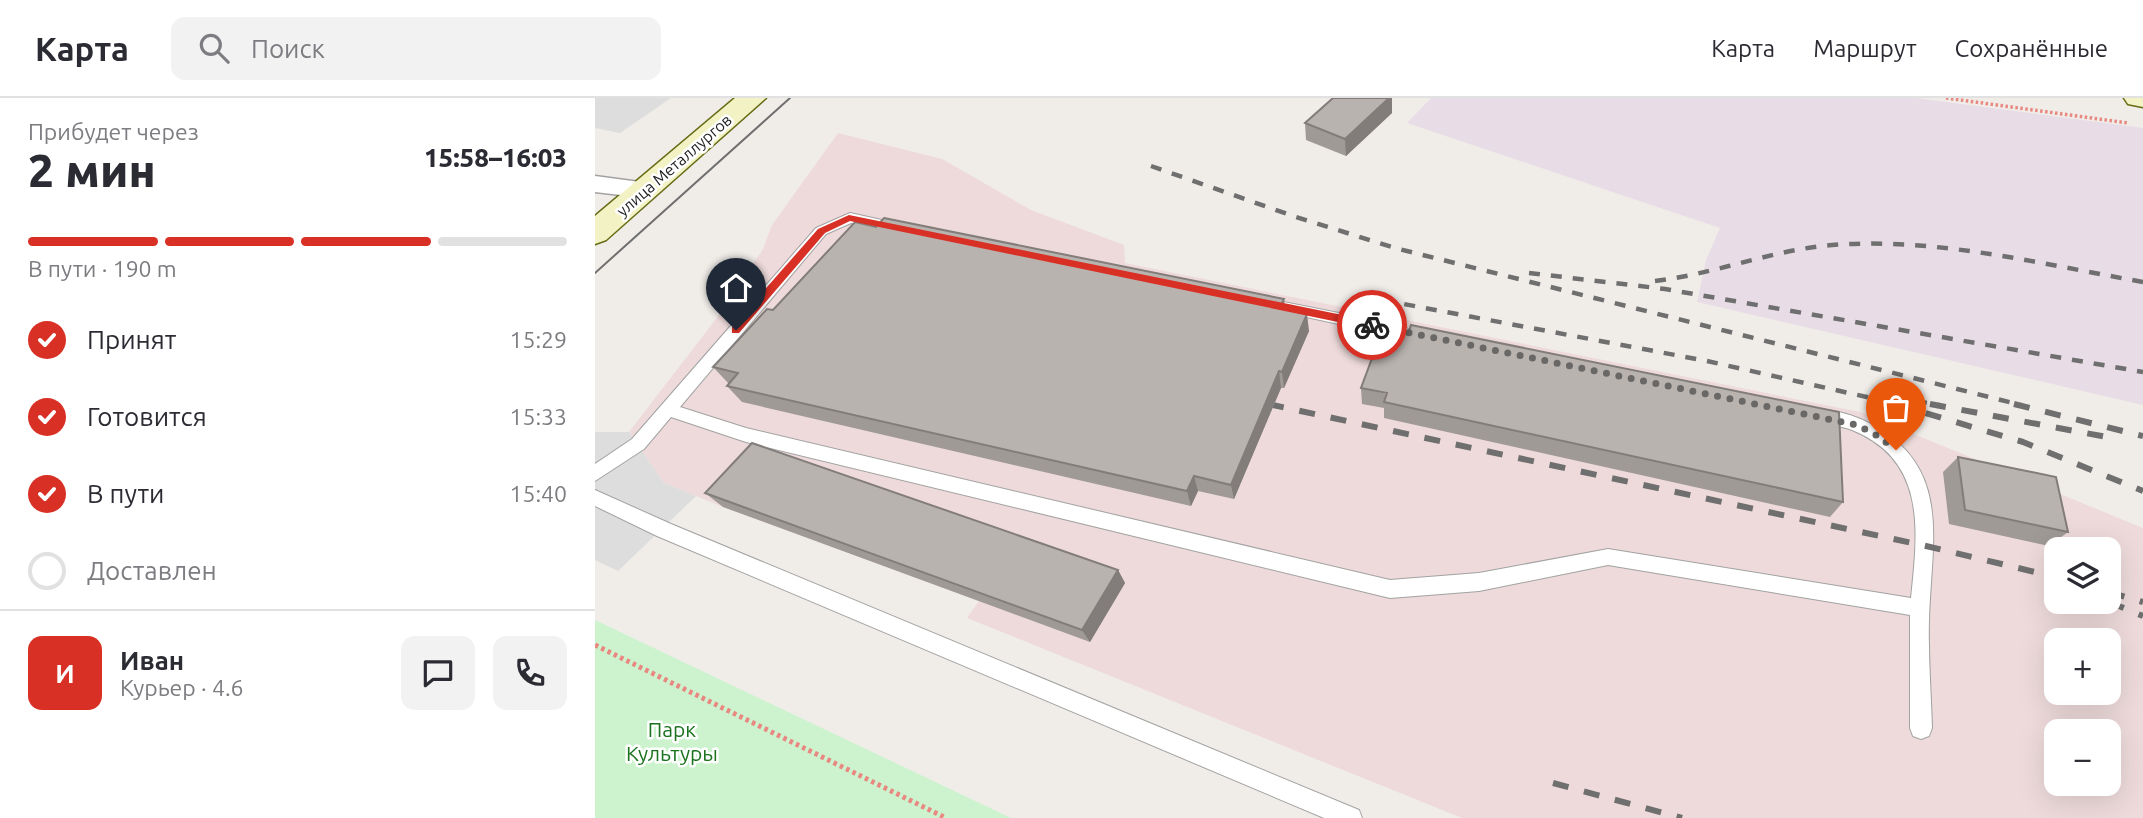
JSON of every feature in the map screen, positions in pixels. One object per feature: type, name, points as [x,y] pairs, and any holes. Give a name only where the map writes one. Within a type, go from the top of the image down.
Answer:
[{"type":"main road","name":"улица Металлургов","points":[[595,233],[752,98]]},
{"type":"main road","points":[[2134,111],[2143,99]]},
{"type":"street","points":[[595,184],[646,190]]},
{"type":"lane","points":[[595,474],[638,444],[821,231],[849,218],[918,232]]},
{"type":"lane","points":[[1244,299],[1421,335]]},
{"type":"lane","points":[[667,409],[746,435],[1390,589],[1479,582],[1608,557],[1920,608]]},
{"type":"lane","points":[[1802,413],[1857,425],[1878,436],[1896,450],[1920,485],[1925,509],[1926,546],[1920,608],[1921,728]]},
{"type":"lane","points":[[595,498],[677,535],[1351,818]]},
{"type":"path","points":[[1946,98],[2134,111]]},
{"type":"path","points":[[595,645],[946,818]]},
{"type":"shaded area","points":[[595,98],[671,98],[620,133],[595,128]]},
{"type":"shaded area","points":[[1431,98],[1916,98],[2143,128],[2143,405],[1697,302],[1706,260],[1720,228],[1407,123]]},
{"type":"shaded area","points":[[838,133],[942,159],[1031,210],[1124,245],[1125,263],[1860,412],[2143,528],[2143,818],[1462,818],[967,618],[979,601],[664,483],[629,432],[719,315],[763,249],[772,225]]},
{"type":"shaded area","points":[[595,432],[629,432],[664,483],[696,496],[618,571],[595,560]]},
{"type":"green space","name":"Парк Культуры","points":[[595,620],[1011,818],[595,818]]},
{"type":"building","points":[[1333,98],[1389,98],[1345,139],[1305,123]]},
{"type":"building","points":[[884,218],[1284,299],[1279,308],[1307,314],[1282,372],[1279,371],[1231,485],[1194,476],[1187,491],[727,386],[738,373],[713,367],[767,309],[773,310],[855,222],[876,227]]},
{"type":"building","points":[[1411,325],[1839,412],[1843,502],[1384,402],[1387,393],[1361,388],[1384,326],[1409,331]]},
{"type":"building","points":[[752,443],[1118,570],[1082,630],[705,493]]},
{"type":"building","points":[[1958,457],[2056,477],[2068,532],[1965,510]]},
{"type":"tram line","points":[[595,273],[790,98]]},
{"type":"railway","points":[[1151,166],[1293,216],[1395,248],[2021,405]]},
{"type":"railway","points":[[1655,281],[1810,248],[1871,244],[1949,248],[2143,282]]},
{"type":"railway","points":[[1529,273],[1665,289],[2143,372]]},
{"type":"railway","points":[[1361,296],[1707,361],[1902,405]]},
{"type":"railway","points":[[1256,401],[1276,405]]},
{"type":"railway","points":[[1916,401],[1939,405]]},
{"type":"railway","points":[[1268,404],[1926,546],[2044,574]]},
{"type":"railway","points":[[1895,404],[2023,442],[2143,491]]},
{"type":"railway","points":[[1930,404],[2112,438]]},
{"type":"railway","points":[[2014,404],[2143,436]]},
{"type":"railway","points":[[2121,596],[2143,602]]},
{"type":"railway","points":[[2121,607],[2143,616]]},
{"type":"railway","points":[[1553,783],[1682,818]]},
{"type":"way so far","points":[[1372,325],[1857,425],[1896,450]]},
{"type":"route","points":[[736,330],[821,231],[849,218],[1372,325]]}]
